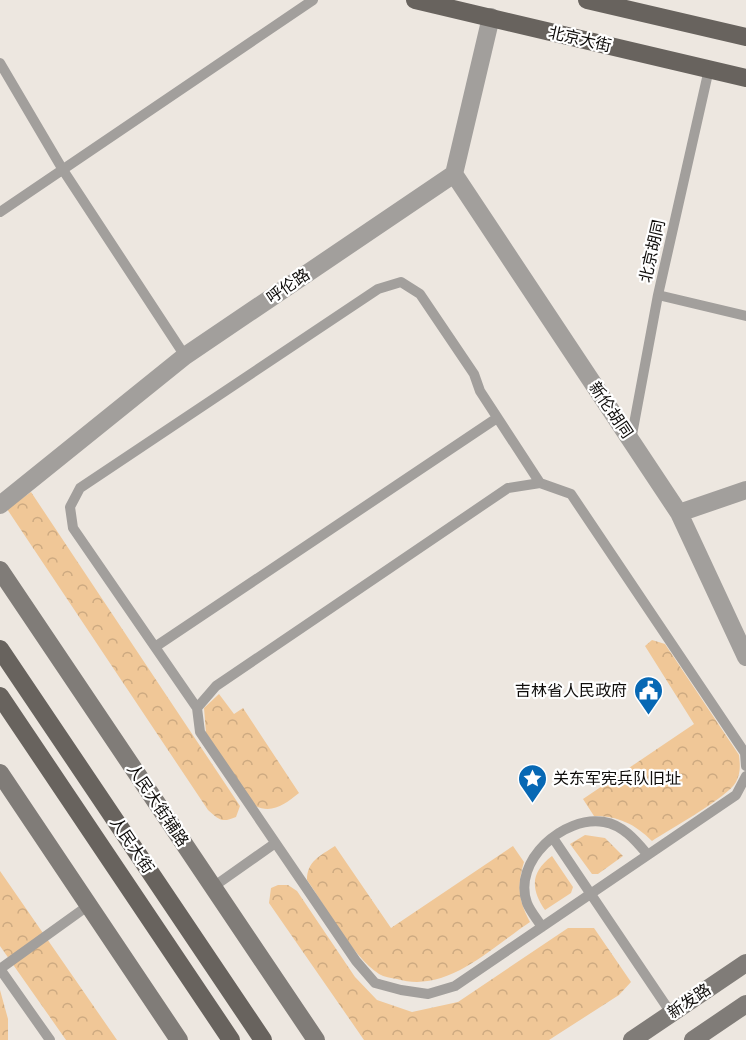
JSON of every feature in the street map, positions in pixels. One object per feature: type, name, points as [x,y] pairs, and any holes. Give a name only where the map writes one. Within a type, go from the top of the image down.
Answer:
[{"type":"main road","name":"北京大街","points":[[414,0],[746,78]]},
{"type":"main road","points":[[587,0],[746,37]]},
{"type":"main road","name":"人民大街辅路","points":[[0,570],[316,1040]]},
{"type":"main road","name":"人民大街","points":[[0,649],[263,1040]]},
{"type":"main road","name":"人民大街","points":[[0,696],[231,1040]]},
{"type":"main road","points":[[0,773],[180,1040]]},
{"type":"main road","name":"新发路","points":[[632,1040],[746,963]]},
{"type":"main road","points":[[700,1038],[746,1004]]},
{"type":"street","points":[[454,174],[491,17]]},
{"type":"street","name":"呼伦路","points":[[0,505],[185,356],[454,174]]},
{"type":"street","name":"新伦胡同","points":[[454,174],[679,513],[746,657]]},
{"type":"street","points":[[679,513],[746,490]]},
{"type":"lane","points":[[0,212],[313,0]]},
{"type":"lane","points":[[0,63],[63,170],[185,356]]},
{"type":"lane","name":"北京胡同","points":[[631,440],[658,295],[709,69]]},
{"type":"lane","points":[[540,483],[480,391],[474,374],[420,294],[400,282],[378,289],[80,488],[70,507],[73,528],[197,708],[200,732],[356,962],[375,983],[428,994],[455,986],[736,795],[746,776]]},
{"type":"lane","points":[[658,295],[746,316]]},
{"type":"lane","points":[[155,646],[497,418]]},
{"type":"lane","points":[[197,708],[216,686],[508,488],[540,483],[571,494],[745,753],[746,766]]},
{"type":"lane","points":[[542,927],[527,902],[527,876],[539,847],[571,825],[604,822],[629,833],[648,854]]},
{"type":"lane","points":[[553,838],[671,1013]]},
{"type":"lane","points":[[213,887],[274,844]]},
{"type":"lane","points":[[50,1040],[0,969],[88,905]]},
{"type":"green space","points":[[31,492],[240,806],[236,817],[221,819],[208,810],[7,509]]},
{"type":"green space","points":[[652,640],[665,644],[739,755],[740,765],[738,778],[731,789],[710,805],[652,841],[626,822],[594,816],[583,799],[694,724],[645,646]]},
{"type":"green space","points":[[219,694],[234,714],[243,708],[299,793],[284,804],[268,809],[255,806],[206,733],[204,708]]},
{"type":"green space","points":[[585,835],[605,838],[623,856],[598,874],[592,874],[570,844]]},
{"type":"green space","points":[[335,846],[391,928],[513,846],[524,862],[520,878],[520,892],[523,907],[530,922],[468,966],[451,974],[433,980],[415,982],[383,976],[359,956],[307,880],[312,864]]},
{"type":"green space","points":[[552,856],[573,887],[571,893],[545,910],[537,895],[535,881],[540,868]]},
{"type":"green space","points":[[0,871],[117,1040],[66,1040],[0,946]]},
{"type":"green space","points":[[288,885],[297,891],[355,977],[377,1000],[412,1012],[458,1002],[568,928],[594,928],[631,982],[619,995],[549,1040],[364,1040],[269,903],[271,888]]},
{"type":"green space","points":[[0,990],[8,1019],[8,1040],[0,1040]]},
{"type":"place","name":"吉林省人民政府","points":[[648,716]]},
{"type":"place","name":"关东军宪兵队旧址","points":[[532,804]]}]
